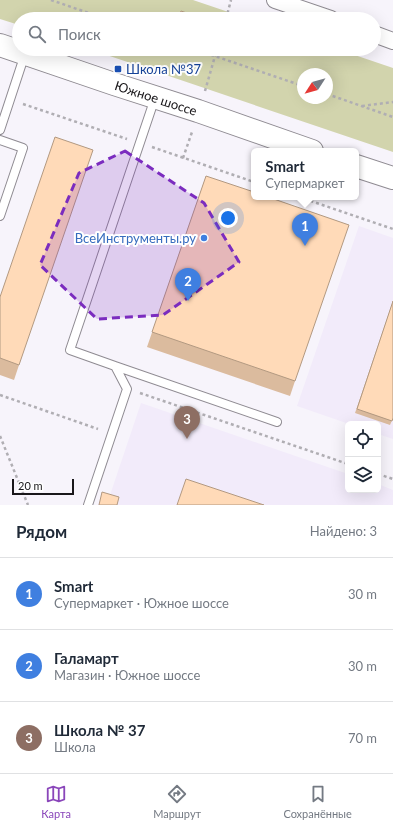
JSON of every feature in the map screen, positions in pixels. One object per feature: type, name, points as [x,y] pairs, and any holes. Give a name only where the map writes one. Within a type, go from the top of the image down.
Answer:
[{"type":"main road","name":"Южное шоссе","points":[[0,45],[12,49]]},
{"type":"main road","name":"Южное шоссе","points":[[32,56],[198,111],[303,148]]},
{"type":"main road","points":[[359,167],[393,178]]},
{"type":"street","points":[[276,0],[311,12]]},
{"type":"street","points":[[381,36],[393,40]]},
{"type":"lane","points":[[0,130],[25,56]]},
{"type":"lane","points":[[156,98],[70,350],[277,422]]},
{"type":"lane","points":[[0,140],[23,148],[0,216]]},
{"type":"lane","points":[[88,505],[127,389],[115,366]]},
{"type":"path","points":[[50,0],[85,12]]},
{"type":"path","points":[[228,12],[231,0]]},
{"type":"path","points":[[215,56],[297,84]]},
{"type":"path","points":[[333,96],[393,117]]},
{"type":"path","points":[[361,106],[393,102]]},
{"type":"path","points":[[308,200],[393,229]]},
{"type":"path","points":[[127,389],[345,463]]},
{"type":"path","points":[[0,396],[112,434]]},
{"type":"path","points":[[0,436],[28,505]]},
{"type":"path","points":[[381,475],[393,479]]},
{"type":"highlighted area","points":[[125,151],[204,203],[239,262],[163,315],[97,319],[40,265],[79,173]]},
{"type":"shaded area","points":[[359,226],[393,238],[393,439],[381,435],[381,421],[345,421],[345,423],[297,406]]},
{"type":"shaded area","points":[[141,403],[345,473],[345,493],[381,493],[381,485],[393,490],[393,505],[98,505],[101,496],[109,498]]},
{"type":"green space","points":[[0,0],[193,0],[228,12],[12,12],[12,23],[0,19]]},
{"type":"green space","points":[[110,56],[358,56],[393,68],[393,152]]},
{"type":"building","points":[[55,137],[93,150],[19,365],[0,358],[0,297]]},
{"type":"building","points":[[206,176],[251,191],[251,200],[277,200],[349,225],[295,381],[152,332]]},
{"type":"building","points":[[393,301],[393,418],[392,421],[357,409]]},
{"type":"building","points":[[186,479],[264,505],[177,505]]},
{"type":"building","points":[[102,492],[119,497],[117,505],[99,505]]},
{"type":"place","name":"Школа №37","points":[[118,69]]},
{"type":"place","name":"ВсеИнструменты.ру","points":[[204,238]]},
{"type":"place","name":"Smart","points":[[305,246]]},
{"type":"place","name":"Галамарт","points":[[188,301]]},
{"type":"place","name":"Школа № 37","points":[[187,439]]}]
